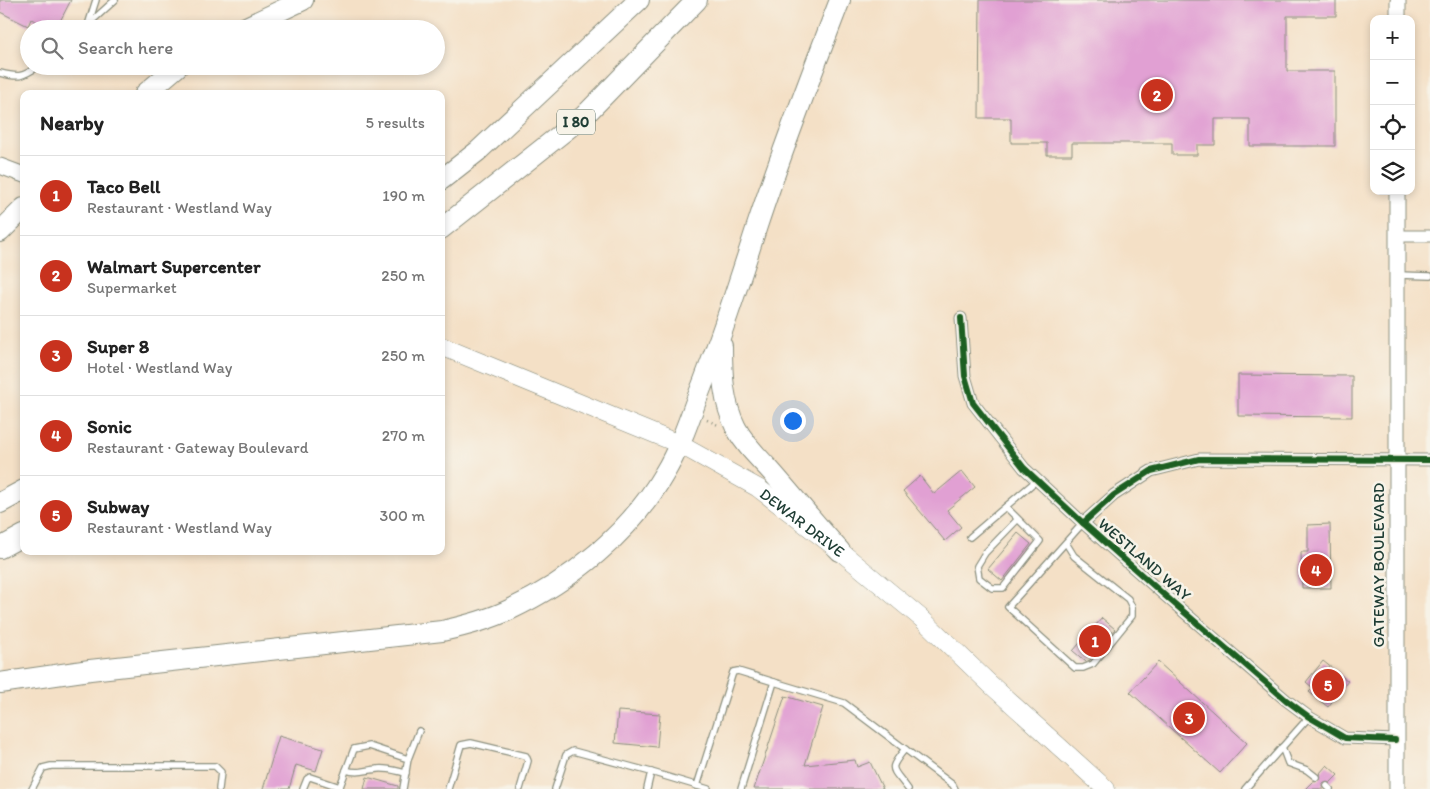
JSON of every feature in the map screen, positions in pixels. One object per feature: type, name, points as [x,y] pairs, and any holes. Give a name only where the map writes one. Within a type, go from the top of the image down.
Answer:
[{"type":"highway","points":[[261,20],[303,0]]},
{"type":"highway","name":"I 80","points":[[445,177],[478,151],[639,0]]},
{"type":"highway","name":"I 80","points":[[445,226],[585,115],[697,0]]},
{"type":"highway","points":[[0,683],[100,668],[442,631],[481,621],[509,610],[545,591],[580,566],[619,533],[645,503],[664,474],[679,444],[723,330],[779,158],[840,0]]},
{"type":"highway","points":[[150,90],[167,75]]},
{"type":"highway","points":[[0,232],[20,212]]},
{"type":"highway","points":[[723,330],[722,377],[726,402],[736,429],[750,449],[840,552]]},
{"type":"highway","points":[[0,503],[20,492]]},
{"type":"highway","points":[[0,548],[20,537]]},
{"type":"main road","points":[[1398,0],[1398,15]]},
{"type":"main road","points":[[0,166],[20,174]]},
{"type":"main road","name":"GATEWAY BOULEVARD","points":[[1397,195],[1397,789]]},
{"type":"main road","name":"DEWAR DRIVE","points":[[445,348],[679,444],[758,488],[921,618],[990,684],[1106,789]]},
{"type":"street","points":[[1396,236],[1430,236]]},
{"type":"street","name":"WESTLAND WAY","points":[[961,318],[965,376],[973,403],[1024,468],[1286,700],[1309,717],[1345,738],[1396,740]]},
{"type":"street","points":[[1084,523],[1114,495],[1132,482],[1151,471],[1172,464],[1199,460],[1430,460]]},
{"type":"lane","points":[[89,20],[96,0]]},
{"type":"lane","points":[[92,20],[114,0]]},
{"type":"lane","points":[[0,73],[15,77],[26,75]]},
{"type":"lane","points":[[1396,275],[1430,276]]},
{"type":"lane","points":[[970,537],[1037,480]]},
{"type":"lane","points":[[1006,507],[1018,519],[1040,541],[1003,588],[995,589],[979,578],[977,566],[985,553],[1018,519]]},
{"type":"lane","points":[[1066,543],[1074,556],[1128,600],[1132,607],[1132,616],[1093,664],[1083,668],[1075,668],[1008,606],[1084,523]]},
{"type":"lane","points":[[697,786],[733,672],[738,671],[844,703],[953,785],[955,789]]},
{"type":"lane","points":[[741,789],[774,682]]},
{"type":"lane","points":[[1245,789],[1309,717]]},
{"type":"lane","points":[[403,789],[408,759],[419,731]]},
{"type":"lane","points":[[448,789],[462,745],[471,743],[526,756],[528,761],[520,789]]},
{"type":"lane","points":[[303,789],[307,779],[310,777],[340,788],[354,750],[369,746],[408,759]]},
{"type":"lane","points":[[1282,747],[1288,763],[1307,770],[1316,777]]},
{"type":"lane","points":[[905,749],[893,764],[893,769],[908,789]]},
{"type":"lane","points":[[554,789],[566,755],[573,751],[708,789]]},
{"type":"lane","points":[[32,789],[43,768],[51,766],[215,766],[221,772],[219,789]]},
{"type":"lane","points":[[346,770],[356,773],[377,769],[390,769],[406,773]]},
{"type":"lane","points":[[647,789],[651,772]]},
{"type":"building","points":[[0,0],[71,0],[61,20],[31,19],[20,20],[20,22],[0,12]]},
{"type":"building","points":[[980,0],[1336,0],[1336,16],[1287,16],[1287,71],[1335,71],[1335,146],[1250,146],[1250,119],[1215,119],[1215,145],[1197,145],[1197,155],[1172,155],[1172,143],[1072,143],[1072,155],[1047,155],[1047,143],[1011,143],[1011,118],[979,118]]},
{"type":"building","points":[[1238,375],[1352,376],[1352,417],[1238,416]]},
{"type":"building","points":[[962,471],[975,487],[947,510],[961,527],[945,541],[903,491],[920,476],[934,494]]},
{"type":"building","points":[[1330,524],[1331,588],[1302,588],[1301,552],[1308,552],[1308,525]]},
{"type":"building","points":[[1018,533],[1031,544],[1002,581],[988,569]]},
{"type":"building","points":[[1102,618],[1115,629],[1090,660],[1086,662],[1073,651]]},
{"type":"building","points":[[1323,661],[1348,681],[1328,707],[1309,692],[1313,688],[1306,682]]},
{"type":"building","points":[[1158,662],[1247,743],[1220,773],[1130,692]]},
{"type":"building","points":[[785,696],[823,707],[805,765],[855,760],[857,767],[870,762],[883,789],[754,789]]},
{"type":"building","points":[[618,711],[660,714],[657,747],[615,743]]},
{"type":"building","points":[[279,736],[323,749],[316,771],[296,765],[289,789],[263,789]]},
{"type":"building","points":[[1327,765],[1338,775],[1330,783],[1324,782],[1322,785],[1323,789],[1305,789],[1313,781],[1319,780],[1321,777],[1319,774]]},
{"type":"building","points":[[367,777],[398,786],[398,789],[364,789]]},
{"type":"cycle path","points":[[961,318],[965,376],[973,403],[1024,468],[1162,593],[1286,700],[1309,717],[1345,738],[1395,740]]},
{"type":"cycle path","points":[[1083,523],[1114,495],[1151,471],[1199,459],[1430,460]]},
{"type":"place","name":"Walmart Supercenter","points":[[1157,95]]},
{"type":"place","name":"Sonic","points":[[1316,570]]},
{"type":"place","name":"Taco Bell","points":[[1095,641]]},
{"type":"place","name":"Subway","points":[[1328,685]]},
{"type":"place","name":"Super 8","points":[[1189,718]]}]
